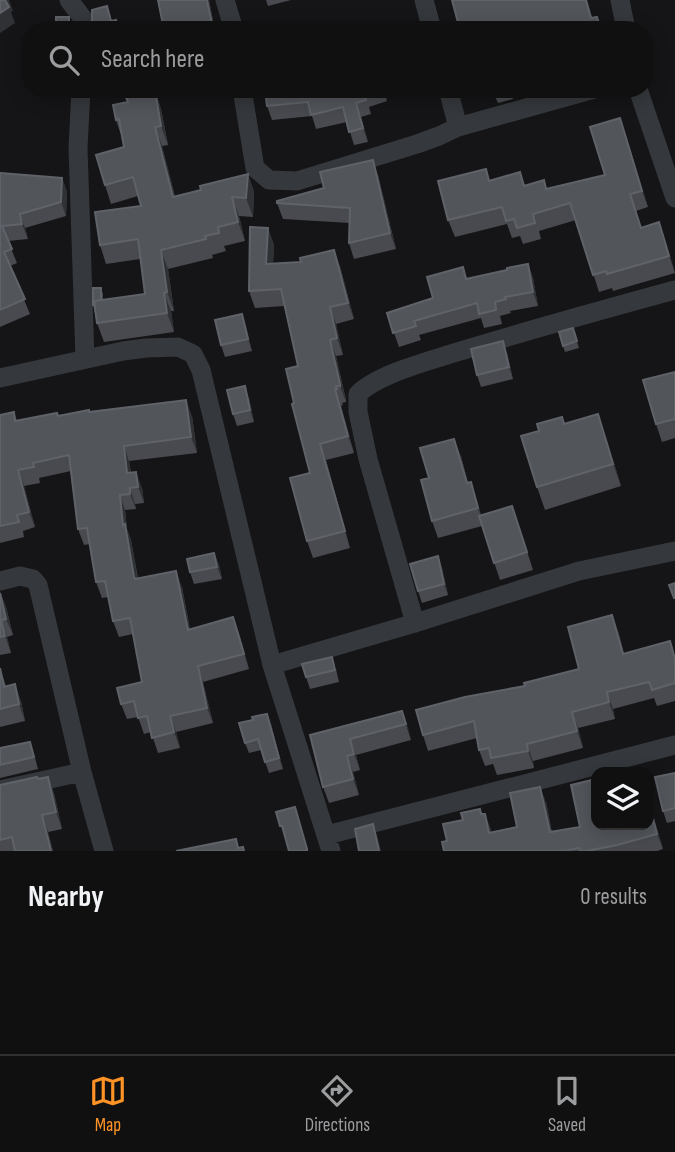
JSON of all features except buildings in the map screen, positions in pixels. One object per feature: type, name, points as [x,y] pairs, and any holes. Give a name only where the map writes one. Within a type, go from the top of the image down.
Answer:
[{"type":"street","points":[[69,0],[84,21]]},
{"type":"street","points":[[225,0],[231,21]]},
{"type":"street","points":[[424,0],[430,21]]},
{"type":"street","points":[[620,0],[624,21]]},
{"type":"street","points":[[81,98],[78,148],[85,359]]},
{"type":"street","points":[[244,98],[256,168],[269,180],[297,181],[439,136],[458,127],[562,98]]},
{"type":"street","points":[[450,98],[458,127]]},
{"type":"street","points":[[641,98],[675,198]]},
{"type":"street","points":[[415,623],[368,460],[358,412],[358,394],[366,386],[411,366],[527,330],[675,290]]},
{"type":"street","points":[[0,378],[146,348],[178,347],[193,354],[201,370],[272,665],[329,843],[675,746]]},
{"type":"street","points":[[272,665],[579,571],[675,551]]},
{"type":"street","points":[[0,581],[20,576],[33,579],[38,585],[82,772],[104,851]]},
{"type":"street","points":[[0,790],[82,772]]}]
